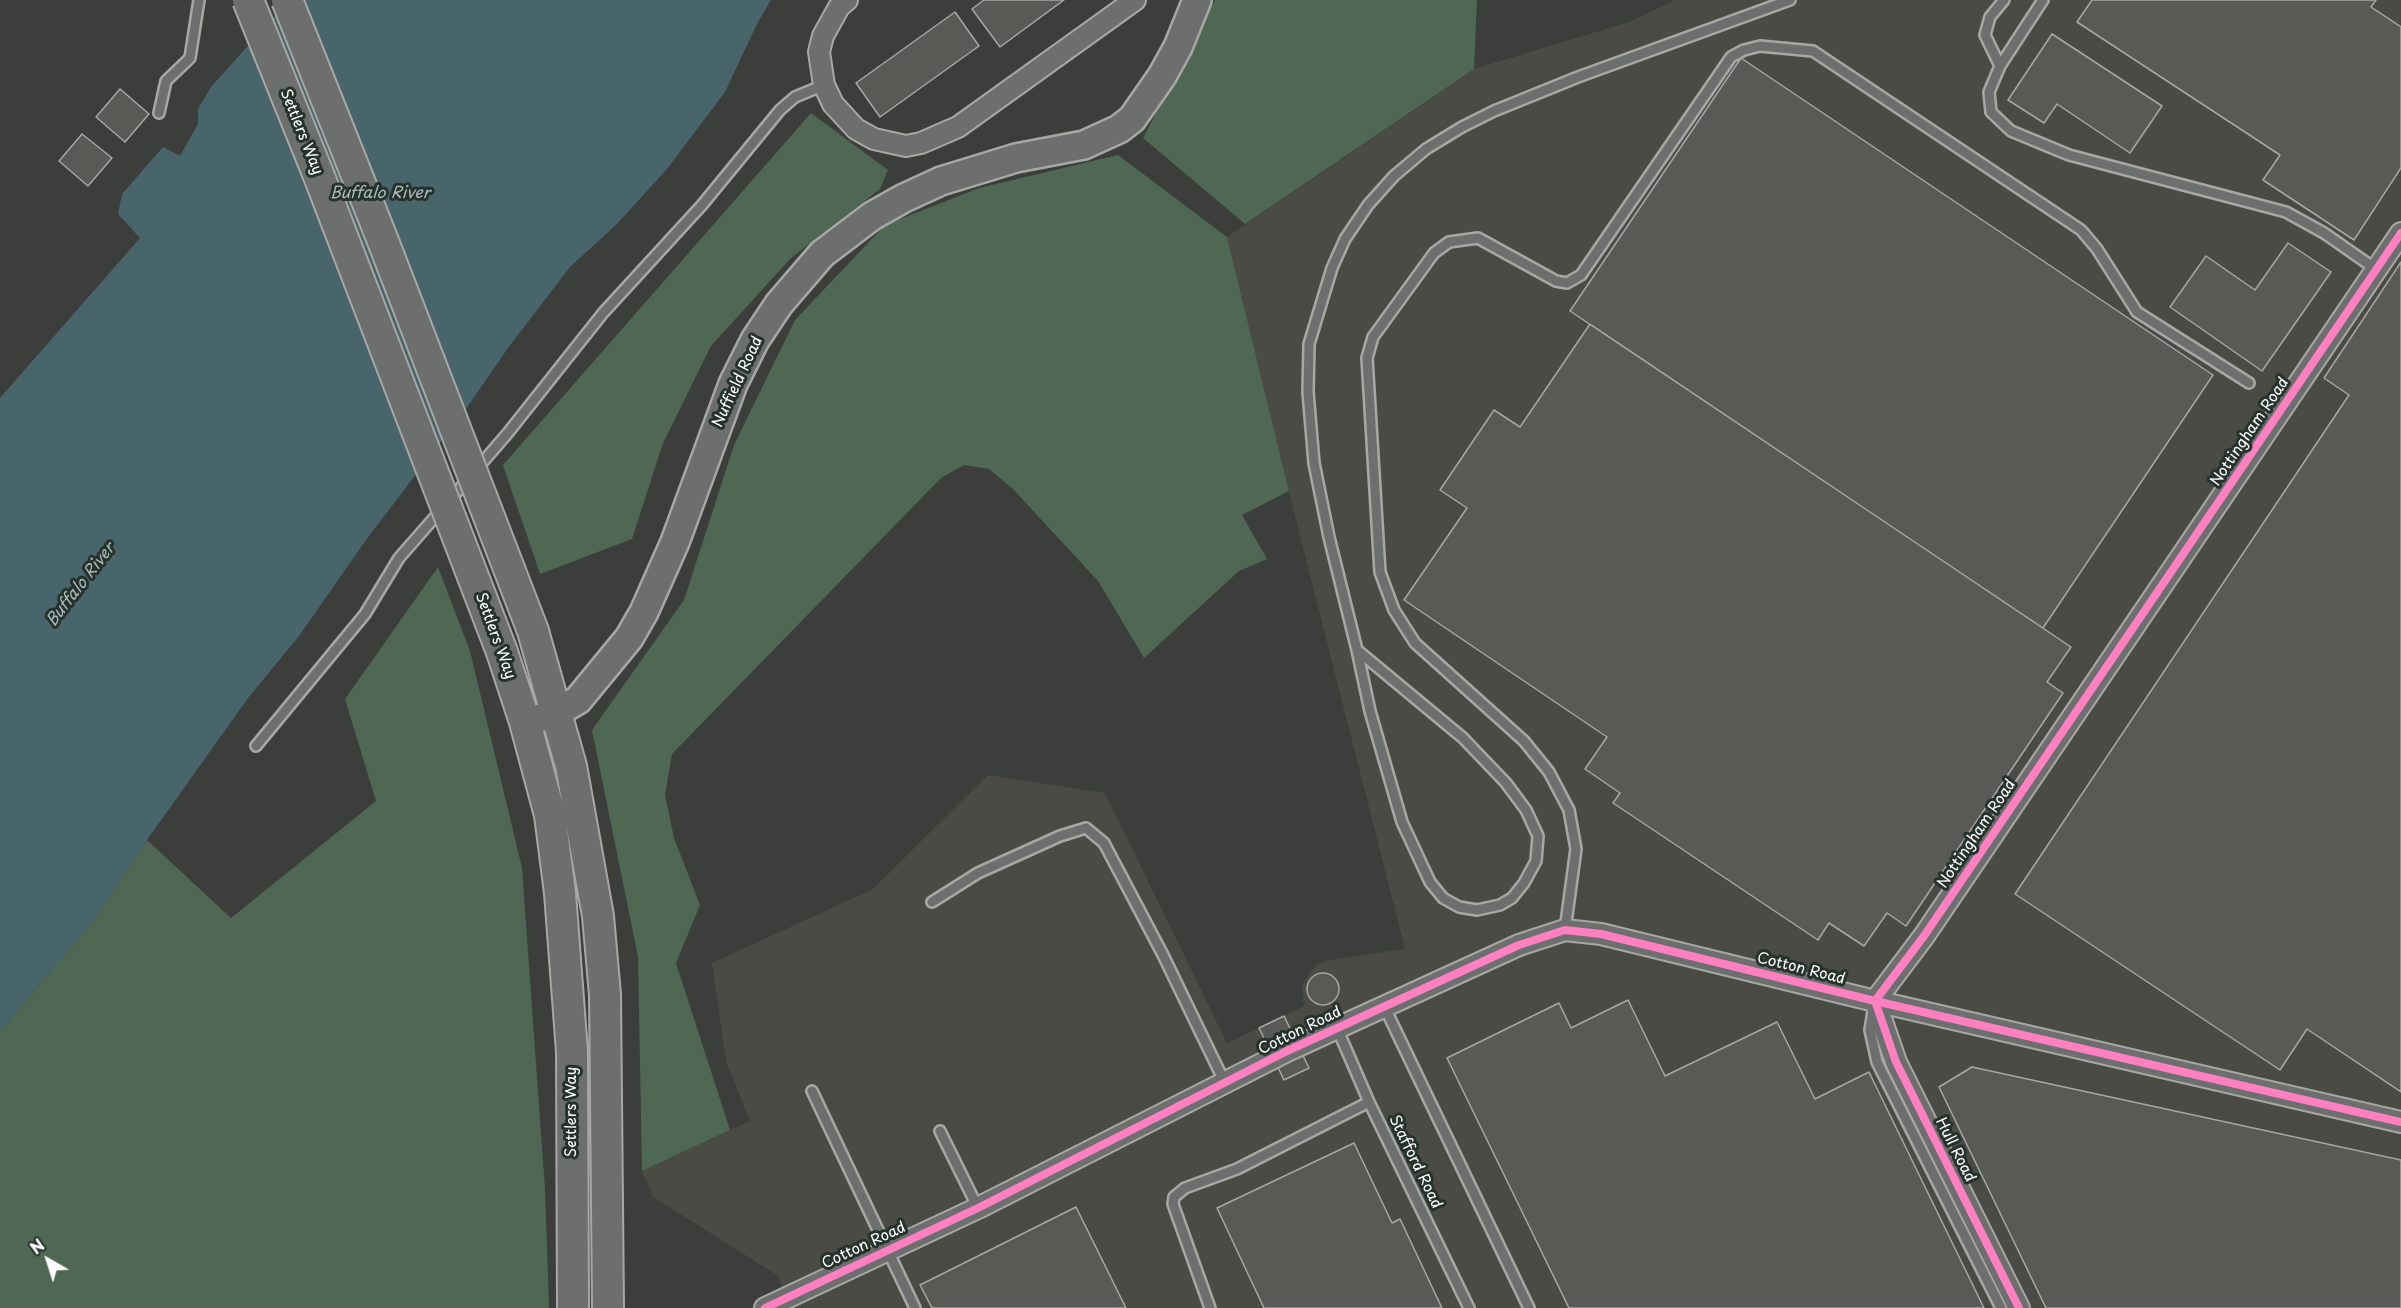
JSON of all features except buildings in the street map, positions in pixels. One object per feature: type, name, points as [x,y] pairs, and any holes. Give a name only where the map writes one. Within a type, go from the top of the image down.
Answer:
[{"type":"main road","name":"Settlers Way","points":[[248,0],[319,176],[502,652],[525,722],[550,815],[560,893],[572,1052],[573,1308]]},
{"type":"main road","points":[[286,0],[383,240],[533,631],[580,808],[598,916],[604,995],[608,1308]]},
{"type":"street","points":[[847,0],[830,22],[819,52],[824,85],[832,104],[856,129],[874,139],[906,146],[921,144],[958,128],[1135,0]]},
{"type":"street","name":"Nuffield Road","points":[[525,722],[556,713],[578,700],[592,686],[629,638],[644,612],[675,542],[733,384],[755,340],[779,304],[822,254],[872,216],[941,181],[1016,158],[1084,145],[1119,129],[1132,119],[1162,76],[1178,47],[1197,0]]},
{"type":"street","name":"Nottingham Road","points":[[1875,1001],[1924,936],[2401,233]]},
{"type":"street","name":"Cotton Road","points":[[765,1308],[978,1208],[1337,1028],[1519,945],[1564,930],[1601,934],[1875,1001]]},
{"type":"street","points":[[1875,1001],[2401,1122]]},
{"type":"street","name":"Hull Road","points":[[1875,1001],[1896,1062],[2019,1308]]},
{"type":"lane","points":[[159,112],[166,81],[190,58],[199,0]]},
{"type":"lane","points":[[1357,651],[1463,738],[1506,783],[1526,810],[1538,836],[1536,861],[1524,883],[1512,898],[1500,905],[1477,910],[1459,907],[1443,898],[1430,882],[1402,822],[1370,711],[1314,464],[1308,392],[1309,344],[1332,268],[1345,239],[1368,205],[1394,176],[1426,149],[1462,127],[1494,111],[1578,77],[1790,0]]},
{"type":"lane","points":[[2000,66],[1985,35],[1990,16],[2004,0]]},
{"type":"lane","points":[[2043,0],[2000,66],[1989,92],[1991,112],[2012,131],[2069,154],[2286,212],[2324,233],[2377,270]]},
{"type":"lane","points":[[1564,930],[1576,849],[1569,810],[1549,772],[1524,741],[1415,643],[1394,610],[1380,572],[1367,358],[1373,336],[1434,253],[1449,242],[1478,238],[1556,281],[1567,283],[1581,275],[1731,57],[1744,50],[1760,46],[1813,51],[2081,230],[2097,249],[2137,312],[2249,383]]},
{"type":"lane","points":[[256,746],[365,614],[399,558],[507,434],[603,313],[702,205],[780,110],[795,97],[824,85]]},
{"type":"lane","points":[[932,902],[978,873],[1060,836],[1086,828],[1104,843],[1163,956],[1225,1083]]},
{"type":"lane","points":[[1875,1001],[1869,1030],[1877,1062],[2001,1308]]},
{"type":"lane","points":[[1384,1006],[1529,1308]]},
{"type":"lane","name":"Stafford Road","points":[[1337,1028],[1369,1102],[1469,1308]]},
{"type":"lane","points":[[812,1091],[913,1307]]},
{"type":"lane","points":[[1210,1308],[1173,1204],[1174,1197],[1185,1188],[1237,1169],[1369,1102]]},
{"type":"lane","points":[[940,1131],[978,1208]]},
{"type":"shaded area","points":[[1675,0],[2401,0],[2401,1308],[792,1308],[777,1275],[653,1197],[642,1171],[750,1121],[726,1061],[712,963],[873,889],[988,775],[1105,793],[1227,1043],[1304,1006],[1302,984],[1316,965],[1329,960],[1405,949],[1227,237],[1474,69],[1629,22]]},
{"type":"green space","points":[[1215,0],[1477,0],[1474,69],[1245,224],[1143,138]]},
{"type":"green space","points":[[811,113],[888,170],[880,189],[791,258],[711,346],[663,443],[632,539],[540,574],[503,465]]},
{"type":"green space","points":[[1118,155],[1227,237],[1289,491],[1242,515],[1267,559],[1239,571],[1144,658],[1098,581],[1013,489],[989,469],[964,465],[941,478],[672,754],[665,795],[674,838],[700,905],[676,963],[730,1130],[642,1171],[638,957],[592,730],[684,600],[734,445],[795,320],[885,225],[979,188]]},
{"type":"green space","points":[[438,567],[470,651],[522,868],[545,1188],[549,1308],[0,1308],[0,1031],[93,921],[147,840],[231,918],[376,801],[345,699]]},
{"type":"water","name":"Buffalo River","points":[[289,0],[771,0],[725,92],[667,169],[616,225],[570,267],[366,540],[299,636],[248,698],[147,840],[93,921],[0,1031],[0,398],[140,238],[118,214],[122,194],[163,147],[180,156],[198,124],[198,109],[211,87]]},
{"type":"cycle path","points":[[2401,233],[1924,936],[1875,1001],[2401,1122]]},
{"type":"cycle path","points":[[765,1308],[978,1208],[1287,1051],[1519,945],[1565,930],[1601,934],[1875,1001],[1896,1062],[2019,1308]]}]
